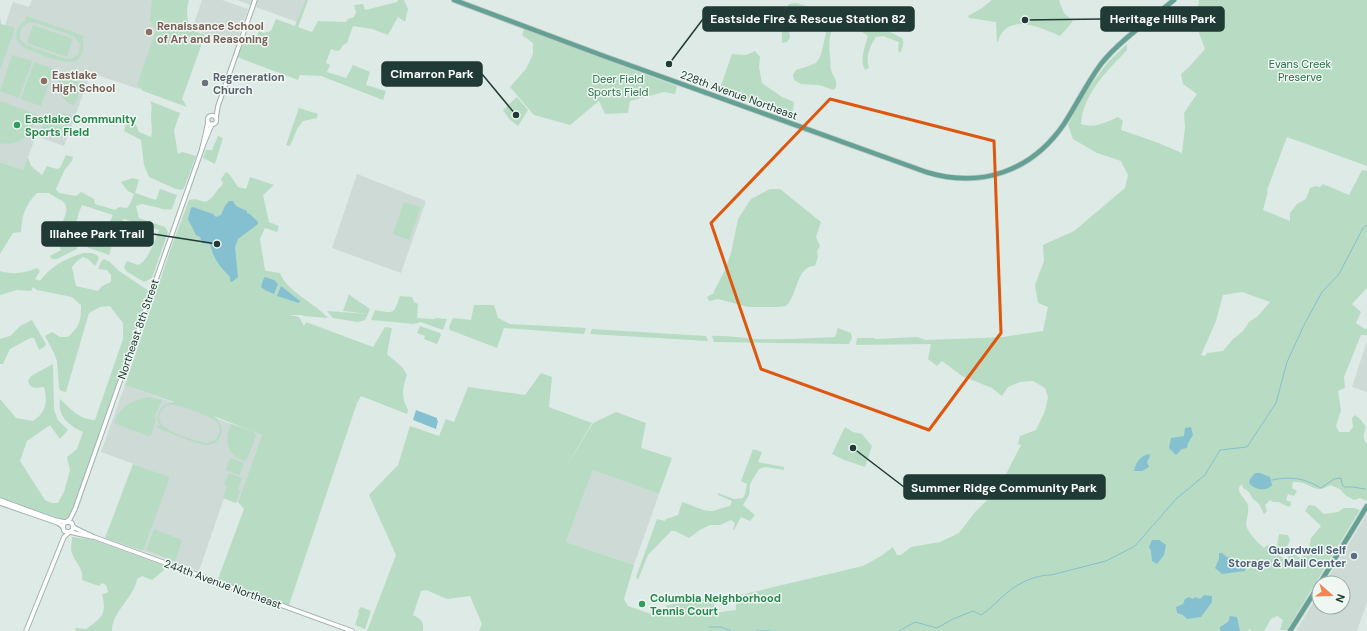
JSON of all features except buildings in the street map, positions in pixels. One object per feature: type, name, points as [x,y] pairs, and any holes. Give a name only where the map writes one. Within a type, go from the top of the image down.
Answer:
[{"type":"main road","name":"228th Avenue Northeast","points":[[454,0],[600,55],[946,178],[976,178],[1008,171],[1040,152],[1060,129],[1096,72],[1106,59],[1129,37],[1174,0]]},
{"type":"main road","points":[[1325,575],[1367,506]]},
{"type":"main road","points":[[1290,631],[1311,598]]},
{"type":"street","points":[[212,124],[208,122],[209,118],[214,117],[256,0]]},
{"type":"street","name":"Northeast 8th Street","points":[[66,522],[70,519],[75,509],[202,149],[212,124],[216,122],[214,117]]},
{"type":"street","name":"Northeast 8th Street","points":[[202,149],[208,122]]},
{"type":"street","points":[[0,501],[66,522],[71,522],[73,525],[73,529],[64,537],[26,631]]},
{"type":"street","points":[[0,501],[58,523],[66,532],[70,532]]},
{"type":"street","name":"Northeast 8th Street","points":[[73,525],[75,509]]},
{"type":"street","points":[[59,550],[63,528],[66,522]]},
{"type":"street","name":"244th Avenue Northeast","points":[[73,525],[75,528],[94,537],[352,631]]},
{"type":"street","name":"244th Avenue Northeast","points":[[70,532],[94,537]]},
{"type":"highlighted area","points":[[830,99],[994,141],[1001,333],[929,430],[761,369],[711,223]]},
{"type":"shaded area","name":"Eastlake High School","points":[[32,0],[169,0],[139,89],[91,73],[64,146],[36,136],[23,170],[0,162],[0,40],[13,2],[29,7]]},
{"type":"shaded area","points":[[202,0],[222,0],[248,9],[236,45],[192,29]]},
{"type":"shaded area","points":[[237,0],[305,0],[297,22]]},
{"type":"shaded area","points":[[357,174],[426,201],[401,273],[332,248]]},
{"type":"shaded area","points":[[1367,341],[1367,392],[1352,387]]},
{"type":"shaded area","points":[[125,385],[262,435],[238,502],[224,498],[199,571],[143,551],[169,477],[101,452]]},
{"type":"shaded area","points":[[593,470],[659,494],[634,565],[566,542]]},
{"type":"shaded area","points":[[1367,514],[1367,602],[1357,631],[1296,631],[1311,606],[1311,615],[1351,615],[1351,575],[1330,575]]},
{"type":"green space","points":[[152,0],[189,0],[187,15],[190,26],[195,31],[205,35],[182,99],[187,107],[143,91],[137,85],[156,30],[150,20]]},
{"type":"green space","points":[[305,0],[308,0],[298,27],[312,32],[318,21],[346,22],[348,19],[354,17],[356,12],[354,5],[363,4],[365,10],[397,2],[398,0],[404,0],[408,9],[405,22],[398,17],[388,35],[372,29],[353,26],[347,43],[343,45],[340,50],[336,51],[331,49],[326,63],[330,65],[327,72],[346,78],[353,65],[370,72],[366,85],[386,91],[383,100],[321,76],[300,75],[298,80],[237,57],[244,39],[254,43],[259,31],[264,33],[271,31],[276,19],[295,26]]},
{"type":"green space","points":[[992,0],[1059,0],[1064,13],[1073,21],[1060,36],[1034,26],[1016,24],[1008,27],[1002,33],[997,42],[996,22],[969,18],[968,16]]},
{"type":"green space","name":"Evans Creek Preserve","points":[[1199,0],[1367,0],[1367,166],[1287,137],[1267,190],[1263,210],[1290,221],[1290,213],[1297,204],[1306,199],[1310,188],[1316,186],[1320,187],[1323,184],[1349,195],[1362,170],[1367,171],[1367,288],[1352,304],[1361,312],[1356,323],[1365,329],[1367,328],[1367,335],[1361,335],[1344,377],[1345,388],[1338,391],[1341,410],[1336,426],[1339,432],[1349,432],[1353,427],[1352,418],[1355,415],[1366,427],[1364,440],[1367,444],[1367,499],[1366,501],[1360,498],[1354,500],[1345,495],[1340,489],[1330,485],[1319,489],[1302,483],[1293,482],[1292,488],[1297,491],[1294,496],[1288,494],[1286,500],[1291,502],[1291,505],[1289,507],[1270,500],[1265,505],[1267,511],[1264,514],[1259,504],[1253,499],[1249,492],[1243,488],[1242,484],[1239,489],[1240,494],[1248,506],[1246,525],[1250,534],[1264,548],[1267,545],[1273,547],[1274,551],[1286,560],[1291,553],[1301,558],[1309,547],[1311,538],[1321,526],[1305,511],[1309,505],[1315,506],[1324,514],[1338,512],[1344,508],[1354,508],[1360,510],[1320,575],[1311,575],[1311,591],[1287,630],[1280,630],[1283,620],[1277,616],[1271,619],[1264,631],[1252,631],[1249,629],[1248,631],[479,631],[482,624],[470,596],[447,599],[426,590],[421,591],[413,615],[421,621],[423,631],[367,631],[396,555],[369,495],[398,465],[410,426],[439,436],[446,419],[454,422],[468,387],[525,395],[541,373],[552,377],[549,407],[592,423],[563,472],[593,423],[616,412],[646,423],[641,448],[672,458],[659,494],[593,470],[566,542],[634,565],[624,599],[628,606],[654,615],[668,612],[666,606],[683,601],[694,592],[701,600],[707,597],[714,604],[714,613],[736,610],[736,596],[863,566],[893,547],[897,555],[901,555],[911,547],[940,542],[959,533],[1004,478],[1021,445],[1018,444],[1020,436],[1036,430],[1045,411],[1048,397],[1045,388],[1033,381],[1020,382],[1008,387],[1002,396],[992,388],[962,376],[942,361],[937,366],[928,359],[931,344],[856,345],[857,338],[876,339],[917,337],[926,340],[980,338],[1003,337],[1043,331],[1048,307],[1038,303],[1035,285],[1044,261],[1043,245],[1074,231],[1125,188],[1128,175],[1121,161],[1097,153],[1073,139],[1068,125],[1082,97],[1108,62],[1127,44],[1127,50],[1104,75],[1091,93],[1086,103],[1081,124],[1091,126],[1104,123],[1118,117],[1123,121],[1121,130],[1182,153],[1185,128],[1184,113],[1197,94],[1183,84],[1181,74],[1205,49],[1196,25]],"holes":[[[1242,292],[1270,302],[1258,316],[1249,322],[1243,331],[1232,340],[1223,351],[1207,353],[1205,356],[1201,355],[1216,321],[1223,295]]]},
{"type":"green space","points":[[796,3],[833,16],[846,14],[885,30],[902,38],[902,50],[900,53],[898,50],[899,42],[883,36],[876,37],[869,52],[869,68],[865,70],[863,66],[863,58],[868,36],[852,23],[837,21],[832,30],[829,42],[831,68],[836,80],[836,87],[834,90],[819,85],[801,84],[794,80],[793,75],[796,70],[816,63],[821,55],[827,28],[816,13],[804,10],[795,12],[787,17],[790,38],[787,42],[782,43],[782,23],[784,13],[789,4]]},
{"type":"green space","points":[[0,16],[1,24],[15,28],[0,70]]},
{"type":"green space","points":[[26,16],[84,36],[82,39],[83,48],[79,59],[72,62],[63,61],[29,50],[21,45],[18,42],[16,35],[18,28],[26,20]],"holes":[[[29,22],[74,36],[80,44],[79,53],[73,58],[66,59],[26,45],[20,39],[22,27]]]},
{"type":"green space","points":[[33,25],[73,39],[67,57],[27,43]]},
{"type":"green space","name":"Deer Field Sports Field","points":[[524,29],[677,86],[675,94],[664,92],[630,101],[628,113],[605,114],[599,101],[570,125],[534,115],[510,87],[526,69],[533,54],[533,43],[522,35]]},
{"type":"green space","points":[[755,51],[760,57],[759,67],[762,83],[782,97],[794,102],[792,116],[719,91],[732,54],[746,55]]},
{"type":"green space","name":"Eastlake Community Sports Field","points":[[12,55],[32,61],[19,98],[0,91]]},
{"type":"green space","name":"Eastlake Community Sports Field","points":[[34,62],[54,69],[41,106],[21,99]]},
{"type":"green space","points":[[60,75],[83,84],[74,106],[65,101],[60,94],[58,89],[58,80]]},
{"type":"green space","points":[[517,97],[528,110],[518,126],[509,119],[503,110]]},
{"type":"green space","name":"Eastlake Community Sports Field","points":[[0,101],[36,114],[35,121],[29,133],[20,141],[7,144],[0,143]]},
{"type":"green space","points":[[150,101],[180,113],[174,130],[178,154],[182,152],[196,156],[182,190],[176,189],[149,177],[144,165],[141,140],[124,131],[128,118],[135,123],[139,132],[151,137],[152,107]]},
{"type":"green space","points":[[299,108],[318,114],[317,118],[303,121],[297,129],[290,146],[286,145]]},
{"type":"green space","points":[[63,113],[71,115],[63,138],[40,130],[49,118]]},
{"type":"green space","points":[[218,136],[223,138],[215,164],[203,158],[206,150],[212,150]]},
{"type":"green space","points":[[66,155],[73,157],[72,161],[65,169],[56,189],[59,193],[76,196],[81,192],[94,199],[95,204],[115,210],[119,207],[127,208],[134,194],[128,191],[121,182],[133,178],[139,180],[135,193],[156,200],[160,189],[177,195],[172,209],[163,209],[142,204],[136,206],[139,218],[165,227],[168,232],[152,278],[144,282],[126,271],[124,267],[127,261],[138,265],[145,259],[159,230],[124,219],[117,228],[109,255],[87,247],[90,237],[101,239],[113,215],[82,205],[72,240],[77,246],[77,249],[57,259],[52,259],[50,256],[61,250],[58,234],[65,215],[66,207],[62,201],[49,193],[37,193],[33,197],[25,211],[22,220],[21,232],[13,233],[0,254],[0,162],[23,170],[28,157],[31,166],[42,175],[47,166],[57,169],[60,168]]},
{"type":"green space","points":[[226,172],[230,175],[238,187],[246,189],[250,177],[274,185],[263,195],[269,222],[279,226],[277,232],[265,228],[260,239],[265,270],[280,273],[295,292],[328,318],[289,315],[299,317],[304,326],[306,322],[373,347],[385,327],[392,328],[387,354],[403,368],[407,375],[403,392],[404,401],[408,410],[407,414],[361,396],[357,403],[289,605],[218,579],[244,509],[238,502],[262,435],[214,416],[219,422],[222,432],[216,442],[207,445],[157,428],[157,426],[160,426],[158,421],[158,413],[162,407],[174,402],[125,385],[171,248],[189,200],[194,199],[206,202],[223,184],[221,179]],"holes":[[[168,405],[183,407],[213,419],[219,426],[220,432],[218,436],[212,441],[204,443],[171,431],[161,423],[159,418],[164,407]]]},
{"type":"green space","points":[[770,189],[780,189],[821,222],[816,237],[820,246],[817,251],[818,257],[815,266],[809,267],[804,271],[790,301],[786,306],[748,307],[718,299],[709,301],[707,297],[714,293],[725,270],[731,253],[738,219],[751,199]]},
{"type":"green space","points":[[404,202],[421,207],[409,240],[393,234]]},
{"type":"green space","points":[[83,253],[94,254],[99,258],[95,266],[88,259],[83,257],[72,267],[76,286],[98,291],[102,286],[111,282],[111,275],[107,270],[98,269],[104,259],[149,291],[71,513],[68,519],[64,520],[0,498],[0,399],[16,418],[33,421],[43,411],[46,398],[44,387],[35,388],[30,386],[28,381],[31,376],[53,364],[54,410],[58,420],[68,430],[60,439],[50,425],[27,441],[20,461],[45,500],[51,503],[58,503],[64,492],[70,470],[67,457],[77,449],[83,432],[73,427],[65,420],[60,410],[60,399],[79,416],[95,420],[123,339],[123,323],[110,306],[100,307],[89,313],[66,392],[61,391],[59,388],[57,361],[45,336],[52,332],[60,337],[68,337],[79,323],[81,305],[72,297],[37,290],[33,287],[31,291],[17,290],[0,295],[0,271],[19,273],[37,268],[40,271],[35,279],[40,281],[49,271],[59,264]]},
{"type":"green space","points":[[349,294],[370,309],[368,314],[343,311]]},
{"type":"green space","points":[[400,296],[412,297],[414,302],[418,304],[417,318],[447,319],[443,330],[421,322],[414,324],[371,320],[375,310],[392,312],[396,307]]},
{"type":"green space","points":[[474,305],[494,305],[498,318],[510,324],[586,328],[584,334],[504,328],[497,348],[450,330],[449,327],[453,318],[471,320]]},
{"type":"green space","points":[[327,311],[368,314],[365,320],[358,322],[333,318]]},
{"type":"green space","points":[[32,320],[46,344],[44,347],[39,350],[34,338],[30,338],[10,349],[3,364],[0,364],[0,339],[10,336],[20,326]]},
{"type":"green space","points":[[420,326],[440,333],[441,335],[437,344],[424,339],[425,336],[417,333]]},
{"type":"green space","points":[[838,328],[851,333],[852,338],[849,344],[714,342],[712,336],[755,339],[835,337]]},
{"type":"green space","points":[[592,329],[706,336],[708,341],[590,334]]},
{"type":"green space","points":[[148,397],[162,400],[154,418],[156,419],[151,435],[148,436],[114,423],[123,408],[136,400]]},
{"type":"green space","points":[[231,424],[254,432],[256,436],[246,461],[234,456],[228,447],[227,442]]},
{"type":"green space","points":[[845,427],[853,432],[862,434],[872,446],[865,467],[832,454]]},
{"type":"green space","points":[[753,449],[762,452],[758,462],[784,467],[784,470],[765,467],[759,469],[750,484],[749,495],[743,505],[755,515],[750,521],[741,517],[734,530],[735,523],[731,520],[720,525],[710,525],[689,538],[675,531],[671,531],[648,555],[638,580],[636,577],[657,519],[665,521],[666,519],[678,515],[682,502],[708,511],[730,506],[732,501],[718,495],[718,493],[734,499],[743,498],[747,484],[741,481]]},
{"type":"green space","points":[[230,458],[244,463],[240,475],[226,470]]},
{"type":"green space","points":[[133,464],[170,477],[143,551],[105,538]]},
{"type":"green space","points":[[229,473],[242,478],[236,503],[223,498],[227,486],[224,485]]},
{"type":"green space","points":[[154,529],[182,540],[175,561],[146,550]]},
{"type":"green space","points":[[1279,534],[1288,535],[1290,540],[1284,554],[1277,546]]},
{"type":"green space","points":[[72,537],[94,540],[165,566],[163,571],[152,580],[142,576],[137,579],[132,592],[115,617],[112,631],[76,631],[75,628],[86,629],[96,622],[102,615],[104,606],[102,594],[108,592],[106,585],[102,583],[99,586],[82,580],[81,569],[71,551]]},
{"type":"green space","points":[[361,607],[371,611],[365,629],[355,625],[359,613],[358,611]]},
{"type":"water","points":[[229,201],[233,201],[236,206],[247,211],[247,213],[258,222],[258,224],[238,239],[235,247],[238,277],[232,282],[230,281],[230,277],[215,258],[210,244],[202,243],[200,237],[196,235],[188,219],[191,208],[193,207],[213,214],[216,217],[221,215]]},
{"type":"water","points":[[265,277],[274,280],[278,284],[274,294],[261,287]]},
{"type":"water","points":[[281,286],[300,301],[299,303],[277,296]]},
{"type":"water","points":[[416,410],[437,418],[438,421],[436,429],[413,420]]},
{"type":"water","points":[[1191,427],[1193,435],[1187,448],[1182,449],[1176,455],[1169,448],[1171,438],[1184,436],[1185,428]]},
{"type":"water","points":[[1149,454],[1150,456],[1147,462],[1149,467],[1142,471],[1134,471],[1139,460],[1143,456]]},
{"type":"water","points":[[1255,473],[1260,473],[1270,477],[1272,485],[1267,489],[1258,489],[1254,487],[1249,483],[1250,479]]},
{"type":"water","points":[[1152,540],[1159,540],[1166,545],[1164,555],[1157,564],[1152,561],[1149,547]]},
{"type":"water","points":[[1219,553],[1222,553],[1228,558],[1246,564],[1245,571],[1222,574],[1215,568],[1219,559]]},
{"type":"water","points":[[1204,595],[1212,596],[1212,602],[1201,617],[1187,619],[1183,615],[1177,613],[1176,607],[1183,604],[1185,599],[1189,597],[1193,599],[1195,597],[1200,599]]},
{"type":"water","points":[[1230,616],[1237,617],[1240,631],[1220,631],[1220,627],[1228,622]]},
{"type":"waterway","points":[[899,631],[915,622],[937,628],[953,619],[973,611],[981,615],[1004,595],[1023,582],[1040,576],[1051,575],[1106,561],[1135,546],[1176,499],[1205,475],[1220,450],[1247,447],[1276,403],[1287,362],[1304,325],[1322,292],[1339,274],[1363,228],[1367,225]]},
{"type":"waterway","points":[[1272,480],[1291,478],[1303,480],[1321,488],[1334,479],[1341,478],[1344,487],[1365,489]]},
{"type":"waterway","points":[[709,627],[721,627],[731,631]]},
{"type":"waterway","points":[[756,631],[771,631]]},
{"type":"place","name":"Heritage Hills Park","points":[[1025,20]]},
{"type":"place","name":"Renaissance School of Art and Reasoning","points":[[149,32]]},
{"type":"place","name":"Eastside Fire & Rescue Station 82","points":[[669,64]]},
{"type":"place","name":"Eastlake High School","points":[[44,81]]},
{"type":"place","name":"Regeneration Church","points":[[205,83]]},
{"type":"place","name":"Cimarron Park","points":[[516,115]]},
{"type":"place","name":"Eastlake Community Sports Field","points":[[17,125]]},
{"type":"place","name":"Illahee Park Trail","points":[[217,244]]},
{"type":"place","name":"Summer Ridge Community Park","points":[[853,448]]},
{"type":"place","name":"Guardwell Self Storage & Mail Center","points":[[1354,556]]},
{"type":"place","name":"Columbia Neighborhood Tennis Court","points":[[642,604]]}]
